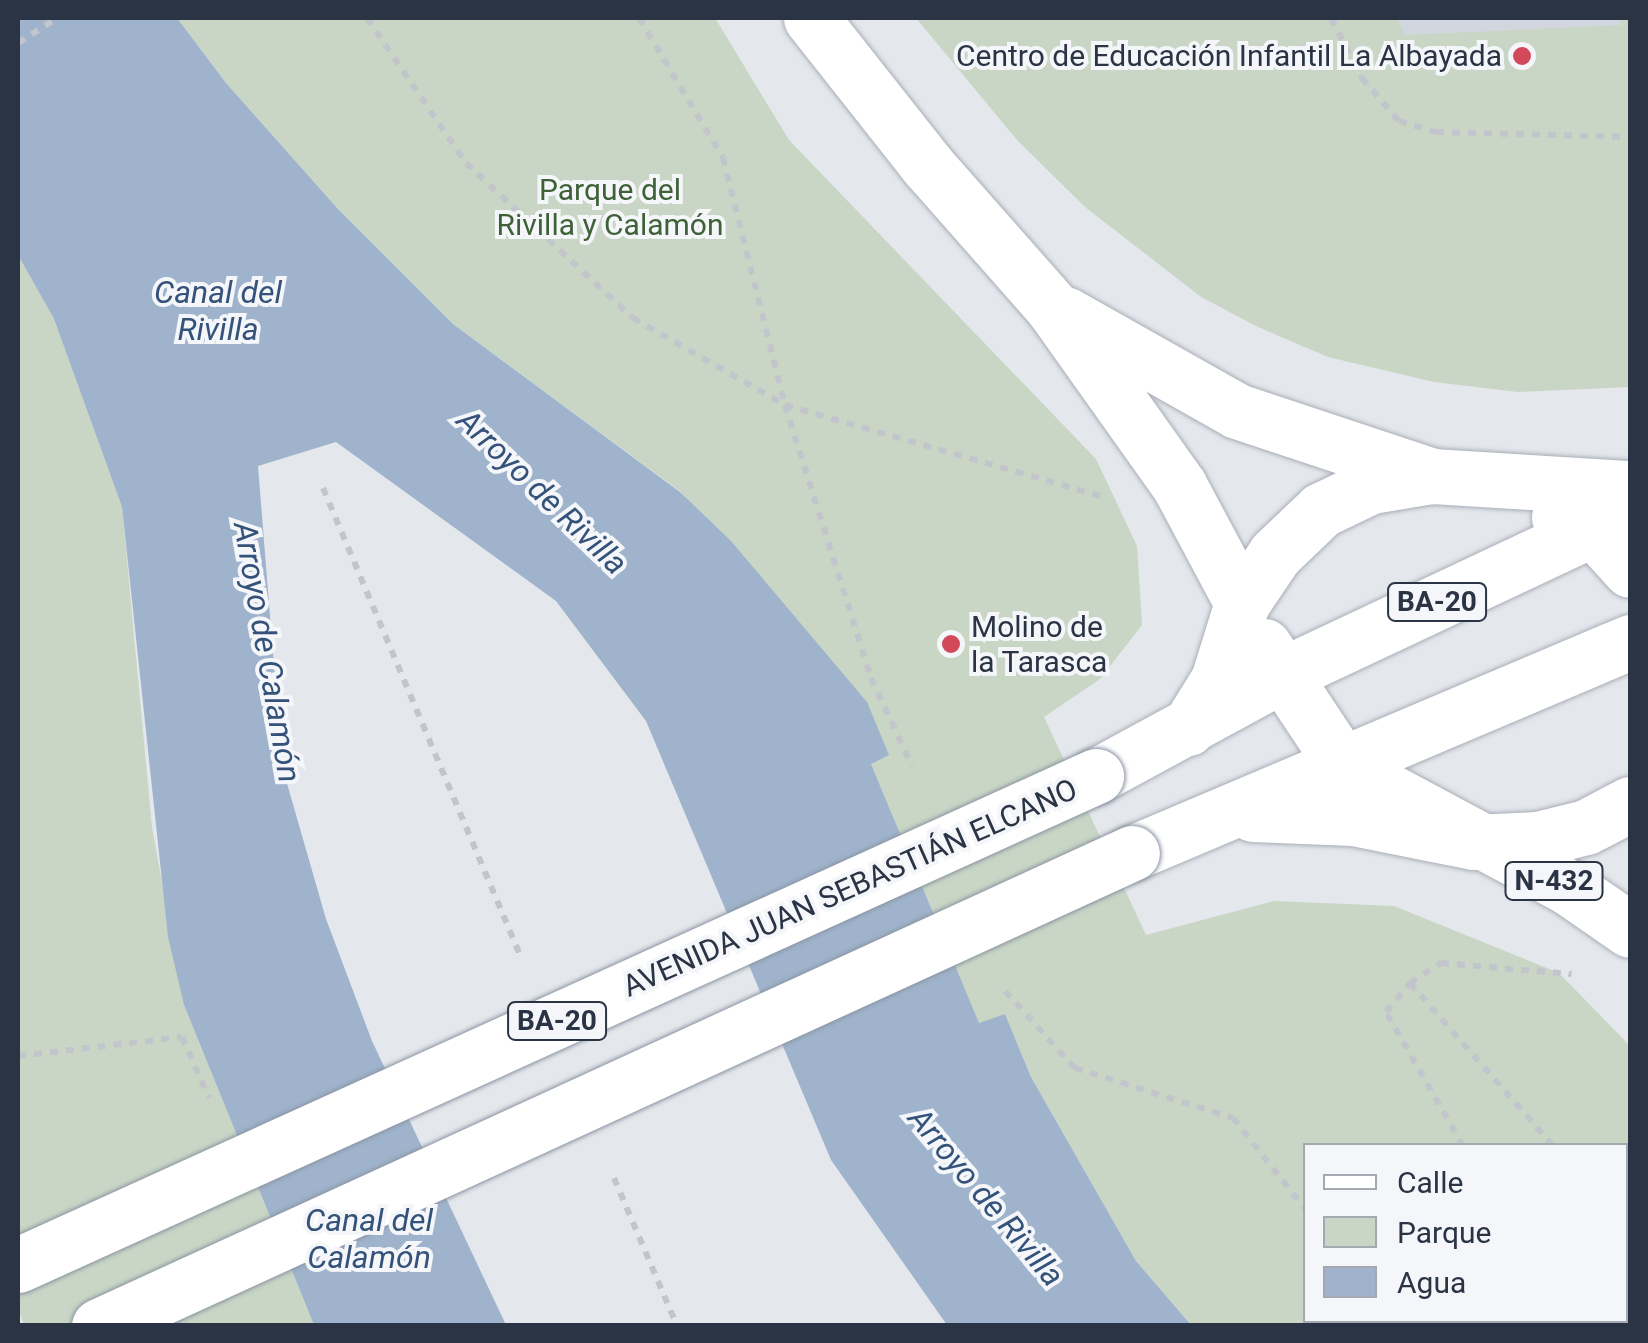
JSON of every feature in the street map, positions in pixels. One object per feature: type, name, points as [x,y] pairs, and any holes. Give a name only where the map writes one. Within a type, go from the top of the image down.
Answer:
[{"type":"main road","points":[[811,18],[927,165],[1054,308],[1180,487],[1280,676],[1344,767],[1473,842]]},
{"type":"main road","points":[[1054,308],[1237,412],[1432,476],[1612,520],[1630,570]]},
{"type":"main road","points":[[1188,728],[1218,680],[1242,603],[1276,554],[1321,510],[1371,486],[1432,476],[1630,488]]},
{"type":"main road","name":"BA-20","points":[[1188,728],[1280,676],[1612,520]]},
{"type":"main road","name":"BA-20","points":[[100,1326],[1132,853],[1344,767],[1630,642]]},
{"type":"main road","name":"AVENIDA JUAN SEBASTIÁN ELCANO","points":[[18,1266],[1096,776],[1188,728]]},
{"type":"main road","points":[[1230,814],[1354,818],[1473,842],[1538,839],[1586,827],[1630,804]]},
{"type":"main road","name":"N-432","points":[[1473,842],[1568,887],[1630,930]]},
{"type":"path","points":[[18,43],[57,18]]},
{"type":"path","points":[[367,18],[466,163],[633,318],[785,405],[1128,505],[1180,487]]},
{"type":"path","points":[[639,18],[723,158],[785,405],[871,678],[912,766]]},
{"type":"path","points":[[1331,18],[1362,78],[1399,121],[1436,132],[1630,138]]},
{"type":"path","points":[[323,488],[520,956]]},
{"type":"path","points":[[1461,1143],[1386,1012],[1410,983],[1441,963],[1592,975]]},
{"type":"path","points":[[1410,983],[1550,1143]]},
{"type":"path","points":[[1005,991],[1075,1068],[1233,1118],[1303,1206]]},
{"type":"path","points":[[18,1056],[182,1038],[209,1098]]},
{"type":"path","points":[[614,1178],[677,1326]]},
{"type":"shaded area","name":"Centro de Educación Infantil La Albayada","points":[[1397,18],[1630,18],[1630,77],[1427,87]]},
{"type":"green space","name":"Parque del Rivilla y Calamón","points":[[177,18],[715,18],[789,140],[1096,459],[1137,546],[1142,625],[1100,679],[1044,717],[1146,935],[1274,901],[1394,906],[1559,973],[1630,1046],[1630,1325],[1191,1325],[1136,1261],[1031,1077],[1005,1014],[979,1024],[871,764],[867,702],[681,492],[453,324],[338,209],[226,83]]},
{"type":"green space","points":[[916,18],[1397,18],[1405,35],[1622,25],[1618,18],[1630,18],[1630,387],[1518,392],[1434,382],[1328,357],[1258,327],[1201,297],[1085,207],[1017,140]]},
{"type":"green space","points":[[18,255],[54,319],[122,507],[152,827],[184,1005],[314,1325],[24,1325],[18,1308]]},
{"type":"water","name":"Canal del Rivilla","points":[[18,18],[177,18],[226,83],[338,209],[453,324],[680,492],[731,541],[867,702],[889,755],[871,764],[979,1023],[1005,1014],[1031,1077],[1136,1261],[1191,1325],[947,1325],[831,1160],[646,721],[556,601],[336,442],[258,466],[282,766],[326,919],[372,1041],[506,1325],[314,1325],[184,1005],[168,937],[122,507],[54,319],[18,255]]},
{"type":"place","name":"Centro de Educación Infantil La Albayada","points":[[1522,56]]},
{"type":"place","name":"Molino de la Tarasca","points":[[951,644]]},
{"type":"water label","name":"Arroyo de Rivilla","points":[[542,492]]},
{"type":"water label","name":"Arroyo de Calamón","points":[[267,652]]},
{"type":"water label","name":"Arroyo de Rivilla","points":[[986,1197]]},
{"type":"water label","name":"Canal del Calamón","points":[[369,1240]]}]
